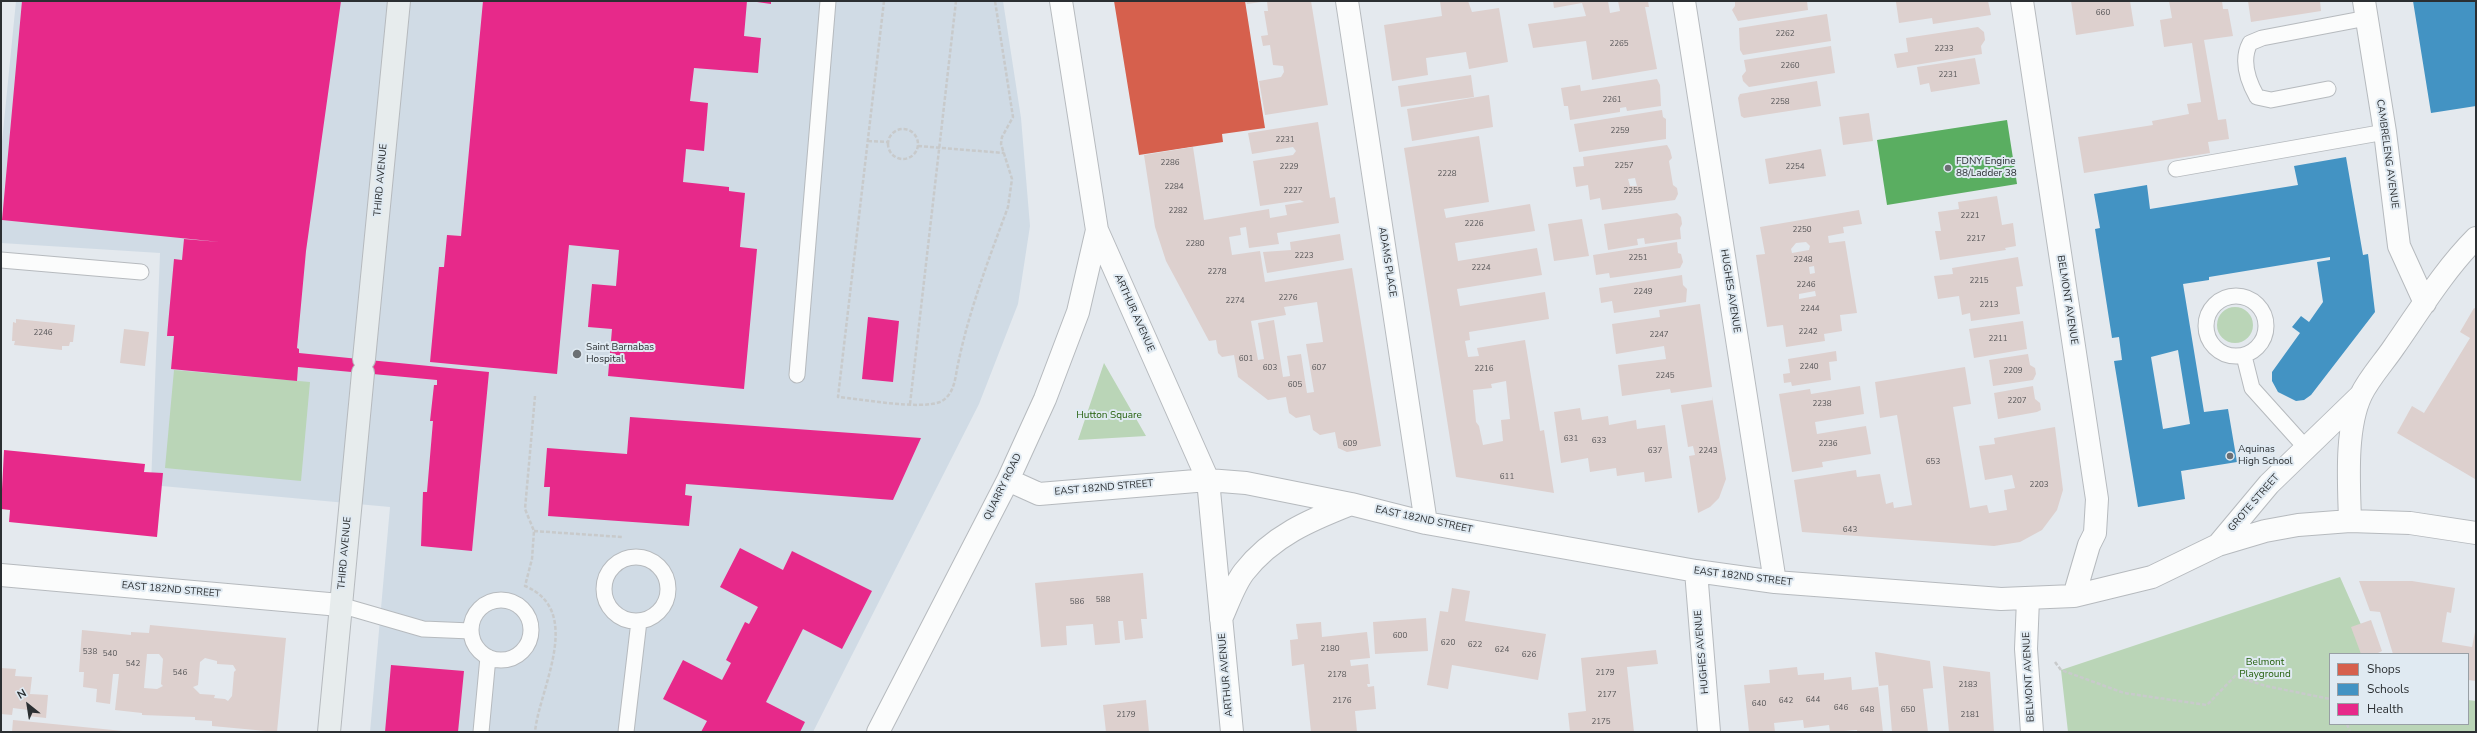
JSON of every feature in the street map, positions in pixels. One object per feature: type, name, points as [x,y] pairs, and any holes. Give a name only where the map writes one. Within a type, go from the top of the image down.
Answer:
[{"type":"main road","name":"THIRD AVENUE","points":[[329,732],[399,1]]},
{"type":"street","name":"ARTHUR AVENUE","points":[[1061,1],[1097,230],[1208,480],[1232,732]]},
{"type":"street","name":"ADAMS PLACE","points":[[1347,1],[1426,523]]},
{"type":"street","name":"HUGHES AVENUE","points":[[1684,1],[1775,582]]},
{"type":"street","name":"BELMONT AVENUE","points":[[2022,1],[2097,499],[2095,533],[2089,545],[2074,596]]},
{"type":"street","name":"CAMBRELENG AVENUE","points":[[2365,10],[2385,132],[2399,246],[2425,303]]},
{"type":"street","name":"QUARRY ROAD","points":[[878,732],[1008,480],[1046,399],[1078,312],[1097,230]]},
{"type":"street","name":"GROTE STREET","points":[[2218,545],[2266,488],[2361,395],[2425,303],[2465,250],[2476,238]]},
{"type":"street","name":"GROTE STREET","points":[[2350,521],[2348,464],[2355,420],[2361,395]]},
{"type":"street","name":"EAST 182ND STREET","points":[[1008,480],[1039,494],[1208,480],[1246,483],[1351,504],[1426,523],[1696,571],[1775,582],[2001,599],[2074,596],[2152,577],[2218,545],[2265,531],[2298,525],[2350,521],[2410,523],[2476,534]]},
{"type":"street","name":"ARTHUR AVENUE","points":[[1221,619],[1243,573],[1263,551],[1288,532],[1351,504]]},
{"type":"street","name":"HUGHES AVENUE","points":[[1696,571],[1709,732]]},
{"type":"street","name":"EAST 182ND STREET","points":[[1,575],[340,605]]},
{"type":"street","name":"BELMONT AVENUE","points":[[2028,599],[2026,649],[2032,732]]},
{"type":"street","points":[[891,706],[892,732]]},
{"type":"lane","points":[[797,375],[828,1]]},
{"type":"lane","points":[[2328,90],[2271,100],[2257,97],[2250,84],[2245,53],[2250,43],[2262,38],[2365,10]]},
{"type":"lane","points":[[2176,169],[2385,132]]},
{"type":"lane","points":[[1,260],[141,272]]},
{"type":"lane","points":[[2239,296],[2250,299],[2260,307],[2265,317],[2266,330],[2262,341],[2255,350],[2244,356],[2232,357],[2221,353],[2212,346],[2206,335],[2205,323],[2209,312],[2216,302],[2227,297],[2239,296]]},
{"type":"lane","points":[[2244,356],[2252,388],[2306,448]]},
{"type":"lane","points":[[632,558],[653,562],[666,577],[668,586],[667,596],[657,612],[649,618],[639,621],[628,620],[619,616],[610,608],[605,598],[604,587],[607,576],[613,567],[632,558]]},
{"type":"lane","points":[[505,600],[515,603],[523,609],[531,628],[525,648],[508,659],[498,660],[488,657],[476,647],[471,631],[472,621],[485,605],[494,601],[505,600]]},
{"type":"lane","points":[[340,605],[423,629],[471,631]]},
{"type":"lane","points":[[626,732],[639,621]]},
{"type":"lane","points":[[481,732],[488,657]]},
{"type":"path","points":[[884,1],[838,397],[929,405],[941,401],[950,394],[956,379],[972,306],[1008,207],[1012,180],[1004,153],[1002,137],[1013,118],[996,1]]},
{"type":"path","points":[[910,404],[956,1]]},
{"type":"path","points":[[904,129],[916,136],[918,146],[913,154],[899,158],[891,153],[888,142],[895,131],[904,129]]},
{"type":"path","points":[[868,141],[888,142]]},
{"type":"path","points":[[918,146],[1004,153]]},
{"type":"path","points":[[535,396],[525,509],[534,531],[532,559],[525,586],[543,597],[554,621],[556,636],[554,660],[539,711],[536,732]]},
{"type":"path","points":[[534,531],[622,537]]},
{"type":"path","points":[[2052,659],[2060,670],[2124,693],[2207,705],[2235,676],[2266,686],[2329,699]]},
{"type":"shaded area","name":"Saint Barnabas Hospital","points":[[16,1],[1003,1],[1021,118],[1030,226],[1018,304],[979,404],[813,732],[370,732],[390,507],[151,485],[160,253],[1,243],[1,152]]},
{"type":"green space","points":[[2239,307],[2248,312],[2252,318],[2252,332],[2248,338],[2239,343],[2231,343],[2222,338],[2218,332],[2217,321],[2222,312],[2228,308]]},
{"type":"green space","name":"Hutton Square","points":[[1104,363],[1146,436],[1078,440]]},
{"type":"green space","points":[[174,370],[310,382],[301,481],[165,468]]},
{"type":"green space","name":"Belmont Playground","points":[[2340,577],[2374,653],[2329,653],[2329,725],[2469,725],[2469,700],[2476,701],[2476,732],[2068,732],[2061,670]]},
{"type":"building: Shops","points":[[1114,1],[1245,1],[1265,128],[1222,134],[1223,142],[1139,155]]},
{"type":"building: Schools","points":[[2413,1],[2476,1],[2476,106],[2431,113]]},
{"type":"building: Schools","points":[[2346,157],[2363,255],[2368,254],[2375,312],[2311,395],[2304,400],[2296,401],[2278,392],[2272,381],[2272,372],[2300,333],[2292,327],[2301,316],[2309,322],[2323,302],[2317,262],[2330,260],[2330,257],[2209,277],[2209,280],[2183,284],[2204,412],[2228,409],[2237,462],[2181,471],[2185,499],[2138,507],[2114,361],[2122,360],[2119,337],[2112,338],[2095,229],[2100,228],[2094,194],[2147,185],[2150,209],[2298,185],[2294,166]],"holes":[[[2178,350],[2190,424],[2163,429],[2151,357]]]},
{"type":"building: Health","points":[[22,1],[341,1],[306,251],[297,348],[299,349],[299,353],[489,372],[472,551],[421,546],[423,492],[427,492],[433,421],[430,421],[434,385],[437,385],[437,380],[298,367],[297,381],[171,369],[174,336],[167,336],[174,259],[182,260],[184,239],[220,242],[2,220]]},
{"type":"building: Health","points":[[483,1],[747,1],[744,36],[761,38],[758,73],[694,68],[690,101],[708,103],[704,151],[686,149],[683,182],[729,187],[729,191],[745,193],[740,247],[757,249],[744,389],[608,376],[612,329],[588,327],[592,284],[616,286],[619,250],[569,245],[557,374],[430,362],[439,267],[444,267],[447,235],[461,236]]},
{"type":"building: Health","points":[[750,1],[771,1],[771,4]]},
{"type":"building: Health","points":[[868,317],[899,321],[893,382],[862,379]]},
{"type":"building: Health","points":[[630,417],[921,438],[893,500],[686,484],[685,495],[692,496],[689,526],[548,516],[550,487],[544,487],[547,448],[627,454]]},
{"type":"building: Health","points":[[4,450],[145,464],[144,472],[163,473],[157,537],[9,522],[10,510],[1,509]]},
{"type":"building: Health","points":[[740,548],[783,570],[792,551],[872,591],[842,649],[803,629],[766,702],[805,722],[800,732],[701,732],[707,721],[663,699],[683,660],[722,680],[731,663],[726,660],[745,622],[749,624],[758,607],[720,587]]},
{"type":"building: Health","points":[[391,665],[464,671],[458,732],[385,732]]},
{"type":"building: Public","name":"FDNY Engine 88/Ladder 38","points":[[2007,120],[2017,184],[1887,205],[1877,140]]},
{"type":"building: Other","points":[[1246,1],[1261,1],[1261,2],[1247,4]]},
{"type":"building: Other","points":[[1267,1],[1311,1],[1328,105],[1265,115],[1259,81],[1281,77],[1284,72],[1283,66],[1273,65],[1270,45],[1263,46],[1261,36],[1268,35],[1264,11],[1268,11]]},
{"type":"building: Other","points":[[1440,1],[1468,1],[1472,12],[1499,8],[1508,62],[1469,69],[1466,52],[1426,58],[1428,75],[1392,81],[1384,25],[1442,16]]},
{"type":"building: Other","points":[[1553,1],[1608,1],[1610,13],[1620,11],[1618,1],[1648,1],[1649,7],[1645,7],[1657,69],[1592,80],[1586,41],[1533,48],[1528,24],[1586,16],[1582,3],[1554,8]]},
{"type":"building: Other","points":[[1735,1],[1807,1],[1808,10],[1738,21],[1732,10],[1735,6]]},
{"type":"building: Other","points":[[1988,1],[1991,15],[1933,24],[1932,18],[1899,23],[1896,2]]},
{"type":"building: Other","points":[[2071,1],[2130,1],[2134,26],[2076,35]]},
{"type":"building: Other","points":[[2169,1],[2222,1],[2223,9],[2228,9],[2233,36],[2204,40],[2218,120],[2226,119],[2229,139],[2208,142],[2210,153],[2084,173],[2078,137],[2153,125],[2152,121],[2189,114],[2187,104],[2201,102],[2192,43],[2164,47],[2160,20],[2172,18]]},
{"type":"building: Other","points":[[2248,1],[2320,1],[2321,11],[2251,22]]},
{"type":"building: Other","points":[[1827,14],[1831,41],[1743,55],[1740,50],[1739,28]]},
{"type":"building: Other","points":[[1978,27],[1984,32],[1985,40],[1981,46],[1982,54],[1897,68],[1894,54],[1908,52],[1906,38]]},
{"type":"building: Other","points":[[1831,46],[1835,73],[1749,87],[1743,81],[1742,76],[1746,71],[1744,60]]},
{"type":"building: Other","points":[[1975,58],[1980,84],[1931,92],[1929,83],[1920,85],[1917,67]]},
{"type":"building: Other","points":[[1471,75],[1474,97],[1401,107],[1398,86]]},
{"type":"building: Other","points":[[1657,79],[1660,85],[1661,106],[1627,111],[1626,107],[1620,108],[1620,112],[1570,120],[1568,106],[1564,106],[1561,88],[1580,85],[1581,91]]},
{"type":"building: Other","points":[[1817,81],[1821,106],[1744,118],[1741,116],[1738,98],[1740,94]]},
{"type":"building: Other","points":[[1489,95],[1493,127],[1412,141],[1407,109]]},
{"type":"building: Other","points":[[1662,110],[1663,117],[1666,119],[1666,139],[1579,152],[1574,124]]},
{"type":"building: Other","points":[[1869,113],[1873,141],[1843,145],[1839,117]]},
{"type":"building: Other","points":[[1318,122],[1330,198],[1335,197],[1339,223],[1277,233],[1279,244],[1249,248],[1246,227],[1240,228],[1241,235],[1229,237],[1232,255],[1260,251],[1265,282],[1352,268],[1381,446],[1347,452],[1338,448],[1335,432],[1320,435],[1313,430],[1310,415],[1296,418],[1289,413],[1286,397],[1268,400],[1238,377],[1234,355],[1222,357],[1218,353],[1216,340],[1209,341],[1166,261],[1155,227],[1144,155],[1193,147],[1204,220],[1269,209],[1270,218],[1287,215],[1285,205],[1304,202],[1300,200],[1260,206],[1253,161],[1293,155],[1296,151],[1293,147],[1252,154],[1248,133]],"holes":[[[1317,302],[1323,342],[1306,344],[1314,392],[1307,393],[1301,354],[1287,356],[1290,376],[1283,377],[1274,320],[1258,323],[1264,359],[1258,360],[1251,321],[1286,315],[1284,307]]]},
{"type":"building: Other","points":[[1479,136],[1489,202],[1444,209],[1446,218],[1530,204],[1535,231],[1455,243],[1458,261],[1537,248],[1542,275],[1457,289],[1460,306],[1545,292],[1549,319],[1469,332],[1470,340],[1465,341],[1468,357],[1479,356],[1477,348],[1525,340],[1540,431],[1544,430],[1554,493],[1456,477],[1404,148]],"holes":[[[1506,381],[1510,419],[1501,420],[1503,441],[1483,445],[1479,426],[1476,422],[1473,390],[1492,388],[1491,384]]]},
{"type":"building: Other","points":[[1667,145],[1672,158],[1669,161],[1673,185],[1677,188],[1678,194],[1675,200],[1602,210],[1600,198],[1590,200],[1588,185],[1576,187],[1573,167],[1584,166],[1583,157]],"holes":[[[1635,178],[1637,186],[1630,186],[1628,179]]]},
{"type":"building: Other","points":[[1821,149],[1826,176],[1769,184],[1765,159]]},
{"type":"building: Other","points":[[1997,196],[2002,225],[2013,223],[2016,246],[2005,248],[2006,250],[1940,260],[1935,231],[1941,231],[1938,212],[1959,209],[1958,202]]},
{"type":"building: Other","points":[[1859,210],[1862,224],[1843,227],[1844,233],[1828,236],[1829,243],[1845,241],[1857,313],[1840,315],[1842,331],[1824,334],[1825,341],[1786,347],[1783,325],[1767,327],[1756,255],[1765,254],[1760,227]],"holes":[[[1806,242],[1810,246],[1809,250],[1792,253],[1791,249],[1796,243]],[[1814,266],[1815,273],[1810,274],[1809,267]],[[1815,291],[1816,296],[1799,299],[1799,294]]]},
{"type":"building: Other","points":[[1677,213],[1681,217],[1681,239],[1645,244],[1644,238],[1637,239],[1638,245],[1608,250],[1604,224]]},
{"type":"building: Other","points":[[1582,219],[1589,256],[1554,261],[1548,224]]},
{"type":"building: Other","points":[[1340,234],[1344,260],[1267,273],[1263,252],[1291,250],[1290,242]]},
{"type":"building: Other","points":[[1677,242],[1678,253],[1681,254],[1683,262],[1680,268],[1610,278],[1609,273],[1596,275],[1593,255]]},
{"type":"building: Other","points":[[2018,257],[2023,286],[2016,287],[2020,314],[1971,321],[1970,313],[1962,315],[1959,296],[1938,299],[1934,276],[1953,274],[1952,268]]},
{"type":"building: Other","points":[[1682,275],[1683,285],[1687,289],[1686,302],[1614,313],[1612,301],[1601,303],[1599,288]]},
{"type":"building: Other","points":[[1700,304],[1712,387],[1671,393],[1670,389],[1622,396],[1618,365],[1666,359],[1664,346],[1616,354],[1612,324],[1660,317],[1659,310]]},
{"type":"building: Other","points":[[2474,308],[2476,309],[2475,479],[2397,433],[2412,406],[2424,413],[2470,338],[2460,332]]},
{"type":"building: Other","points":[[16,319],[75,325],[73,342],[70,342],[69,346],[62,346],[62,350],[14,345],[15,341],[12,341],[13,322],[16,323]]},
{"type":"building: Other","points":[[2023,321],[2027,349],[1974,358],[1969,329]]},
{"type":"building: Other","points":[[124,329],[149,332],[145,366],[120,363]]},
{"type":"building: Other","points":[[1836,351],[1837,361],[1829,362],[1831,380],[1792,386],[1791,382],[1784,383],[1783,374],[1790,373],[1788,359]]},
{"type":"building: Other","points":[[2028,354],[2030,365],[2035,368],[2036,374],[2033,380],[1993,386],[1989,360]]},
{"type":"building: Other","points":[[1965,367],[1971,404],[1953,407],[1970,508],[1987,505],[1989,513],[2007,510],[2004,490],[2015,488],[2012,475],[1985,480],[1979,446],[1995,444],[1994,438],[2055,427],[2063,490],[2057,510],[2042,530],[2020,542],[1994,546],[1802,532],[1794,480],[1856,470],[1857,477],[1880,474],[1886,504],[1893,502],[1894,508],[1912,505],[1897,415],[1880,418],[1875,382]]},
{"type":"building: Other","points":[[1860,386],[1864,414],[1815,422],[1817,434],[1866,426],[1871,454],[1822,462],[1823,467],[1792,472],[1779,394],[1810,389],[1811,394]]},
{"type":"building: Other","points":[[2033,386],[2035,399],[2040,403],[2041,410],[1998,419],[1994,393]]},
{"type":"building: Other","points":[[1713,400],[1726,479],[1719,498],[1710,507],[1698,513],[1689,456],[1695,455],[1693,446],[1688,447],[1681,405]]},
{"type":"building: Other","points":[[1580,408],[1582,420],[1608,416],[1609,425],[1636,420],[1637,429],[1665,425],[1672,478],[1645,482],[1644,472],[1617,476],[1616,468],[1590,472],[1588,458],[1561,463],[1554,412]]},
{"type":"building: Other","points":[[1143,573],[1147,619],[1141,619],[1143,638],[1125,640],[1123,621],[1118,621],[1120,643],[1095,645],[1093,624],[1066,626],[1067,645],[1041,647],[1035,583]]},
{"type":"building: Other","points":[[2359,581],[2412,581],[2455,588],[2451,613],[2447,612],[2442,642],[2472,647],[2476,627],[2476,681],[2469,680],[2469,653],[2393,653],[2380,612],[2370,611]]},
{"type":"building: Other","points":[[1452,588],[1470,591],[1465,621],[1546,634],[1538,680],[1452,665],[1448,689],[1427,685],[1440,611],[1448,612]]},
{"type":"building: Other","points":[[1426,618],[1428,651],[1375,654],[1373,622]]},
{"type":"building: Other","points":[[2371,620],[2382,651],[2378,653],[2361,653],[2351,627]]},
{"type":"building: Other","points":[[1321,622],[1322,637],[1367,632],[1370,658],[1350,660],[1351,666],[1368,664],[1370,684],[1367,684],[1368,687],[1374,686],[1376,709],[1355,711],[1357,732],[1311,732],[1304,664],[1292,666],[1290,640],[1298,639],[1296,624]]},
{"type":"building: Other","points":[[150,625],[286,638],[277,732],[212,726],[212,721],[195,720],[195,717],[142,715],[142,713],[115,710],[119,674],[113,674],[110,704],[96,702],[97,689],[83,687],[84,672],[79,672],[82,630],[131,635],[131,632],[149,633]],"holes":[[[147,654],[159,654],[163,659],[161,684],[163,686],[157,689],[144,688]],[[205,658],[217,661],[217,664],[233,665],[236,670],[234,672],[232,696],[228,701],[225,699],[214,698],[215,695],[200,694],[193,687],[198,685],[200,662]]]},
{"type":"building: Other","points":[[1656,650],[1658,664],[1627,667],[1634,732],[1570,732],[1568,713],[1586,711],[1581,658]]},
{"type":"building: Other","points":[[1875,652],[1930,661],[1933,688],[1923,689],[1928,732],[1892,732],[1888,685],[1879,686]]},
{"type":"building: Other","points":[[1943,666],[1990,672],[1994,732],[1949,732]]},
{"type":"building: Other","points":[[1797,667],[1798,675],[1824,673],[1824,680],[1851,677],[1852,690],[1878,687],[1883,732],[1857,732],[1857,730],[1830,732],[1829,725],[1804,728],[1803,720],[1774,723],[1775,732],[1749,732],[1744,685],[1770,683],[1769,670]]},
{"type":"building: Other","points":[[1,668],[16,669],[15,676],[32,677],[30,694],[48,695],[46,718],[28,716],[28,710],[13,708],[12,715],[1,714]]},
{"type":"building: Other","points":[[1146,700],[1149,732],[1106,732],[1103,705]]},
{"type":"building: Other","points":[[13,720],[123,731],[123,732],[12,732]]},
{"type":"place","name":"FDNY Engine 88/Ladder 38","points":[[1948,168]]},
{"type":"place","name":"Saint Barnabas Hospital","points":[[577,354]]},
{"type":"place","name":"Aquinas High School","points":[[2230,456]]}]
